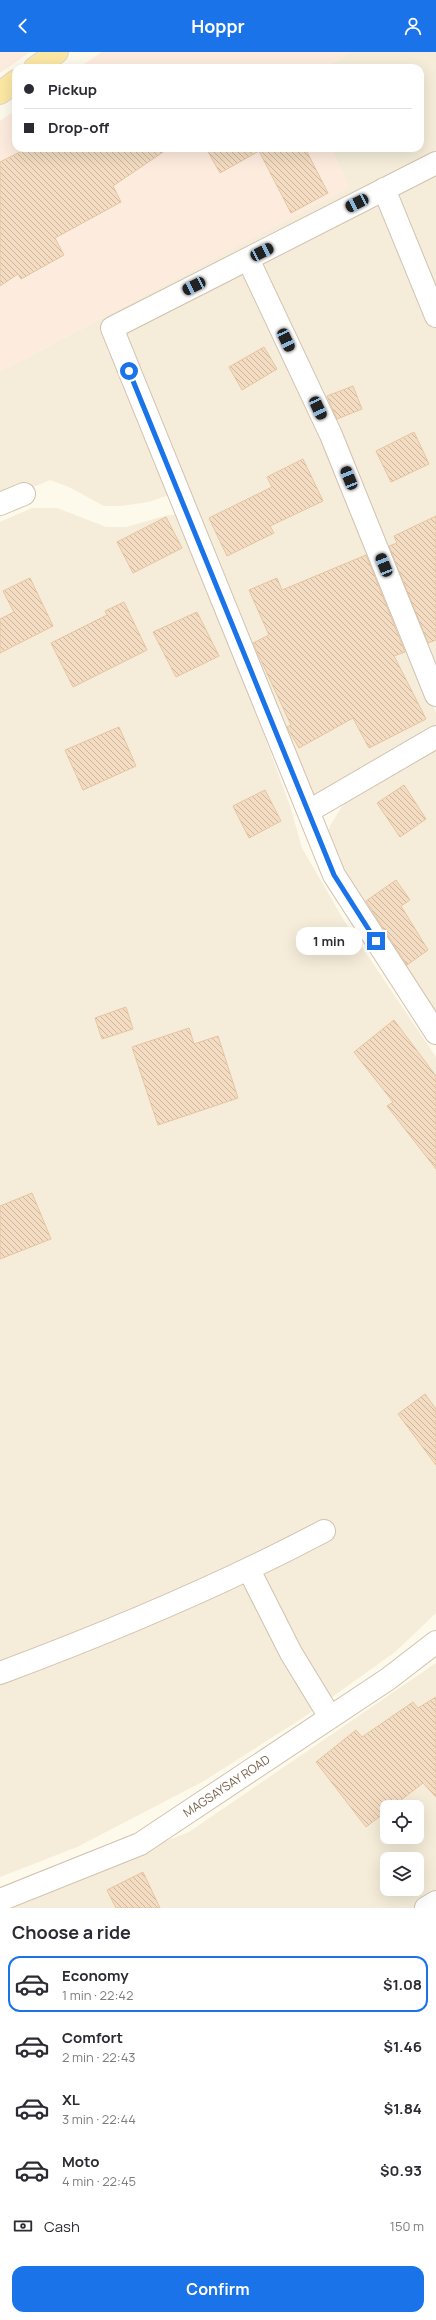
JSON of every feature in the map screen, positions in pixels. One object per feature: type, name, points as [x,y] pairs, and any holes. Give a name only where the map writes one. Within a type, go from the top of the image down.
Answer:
[{"type":"main road","points":[[41,64],[58,52]]},
{"type":"main road","points":[[0,92],[12,84]]},
{"type":"street","points":[[436,162],[112,328],[180,500],[334,875],[436,1033]]},
{"type":"street","points":[[384,189],[436,316]]},
{"type":"street","points":[[248,259],[331,435],[436,695]]},
{"type":"street","points":[[0,504],[24,494]]},
{"type":"street","points":[[309,811],[436,737]]},
{"type":"street","points":[[0,1673],[48,1655],[249,1570],[324,1531]]},
{"type":"street","points":[[249,1570],[291,1653],[330,1718]]},
{"type":"street","name":"MAGSAYSAY ROAD","points":[[0,1900],[140,1844],[388,1679],[436,1642]]},
{"type":"street","points":[[426,1908],[436,1902]]},
{"type":"shaded area","points":[[0,52],[30,52],[12,64],[0,73]]},
{"type":"shaded area","points":[[102,52],[350,52],[330,64],[84,64]]},
{"type":"shaded area","points":[[350,52],[436,52],[436,672],[321,437],[436,713],[436,728],[430,736],[308,798],[172,494],[148,502],[121,506],[104,506],[69,487],[50,480],[0,501],[0,372],[349,187],[333,152],[424,152],[424,64],[330,64]]},
{"type":"shaded area","points":[[12,113],[12,152],[333,152],[350,187],[0,372],[0,121]]},
{"type":"shaded area","points":[[32,508],[57,508],[106,527],[126,527],[168,515],[184,515],[290,806],[302,848],[343,919],[436,1057],[436,1613],[395,1652],[304,1717],[204,1781],[77,1847],[0,1877],[0,522]]},
{"type":"shaded area","points":[[436,744],[436,1044],[335,867],[327,837],[330,826],[347,798]]},
{"type":"shaded area","points":[[436,1663],[436,1908],[0,1908],[189,1832]]},
{"type":"building","points":[[20,152],[163,152],[113,186],[121,202],[55,238],[64,255],[21,279],[18,274],[0,286],[0,162]]},
{"type":"building","points":[[208,152],[257,152],[220,173]]},
{"type":"building","points":[[260,152],[307,152],[328,193],[291,213]]},
{"type":"building","points":[[264,347],[277,369],[242,390],[229,367]]},
{"type":"building","points":[[353,386],[362,409],[337,419],[327,396]]},
{"type":"building","points":[[414,432],[429,464],[391,482],[376,451]]},
{"type":"building","points":[[303,459],[323,501],[270,526],[274,533],[227,556],[209,518],[272,487],[267,477]]},
{"type":"building","points":[[436,516],[436,640],[428,643],[389,546],[397,543],[394,536]]},
{"type":"building","points":[[166,517],[182,548],[133,573],[117,542]]},
{"type":"building","points":[[366,555],[405,652],[394,656],[426,719],[369,748],[353,718],[299,748],[287,727],[291,725],[253,643],[269,635],[249,590],[277,578],[282,590]]},
{"type":"building","points":[[30,578],[53,626],[0,653],[0,619],[14,612],[3,591]]},
{"type":"building","points":[[124,602],[147,650],[73,687],[51,643],[107,615],[105,611]]},
{"type":"building","points":[[197,612],[219,656],[176,677],[153,632]]},
{"type":"building","points":[[119,727],[136,766],[83,790],[65,750]]},
{"type":"building","points":[[404,785],[426,819],[400,837],[377,803]]},
{"type":"building","points":[[265,790],[281,821],[249,838],[233,806]]},
{"type":"building","points":[[396,880],[410,900],[401,906],[428,950],[407,965],[366,901]]},
{"type":"building","points":[[126,1007],[133,1029],[102,1039],[95,1018]]},
{"type":"building","points":[[394,1020],[436,1076],[436,1169],[387,1106],[393,1102],[354,1052]]},
{"type":"building","points":[[189,1028],[194,1044],[218,1036],[238,1098],[158,1125],[132,1047]]},
{"type":"building","points":[[32,1193],[51,1239],[0,1259],[0,1206]]},
{"type":"building","points":[[425,1394],[436,1409],[436,1465],[398,1414]]},
{"type":"building","points":[[436,1697],[436,1797],[423,1783],[401,1800],[380,1800],[380,1816],[366,1827],[316,1762],[356,1730],[362,1737],[413,1702],[418,1708]]},
{"type":"building","points":[[143,1872],[160,1908],[116,1908],[107,1890]]},
{"type":"route","points":[[129,371],[180,500],[334,875],[376,941]]}]
